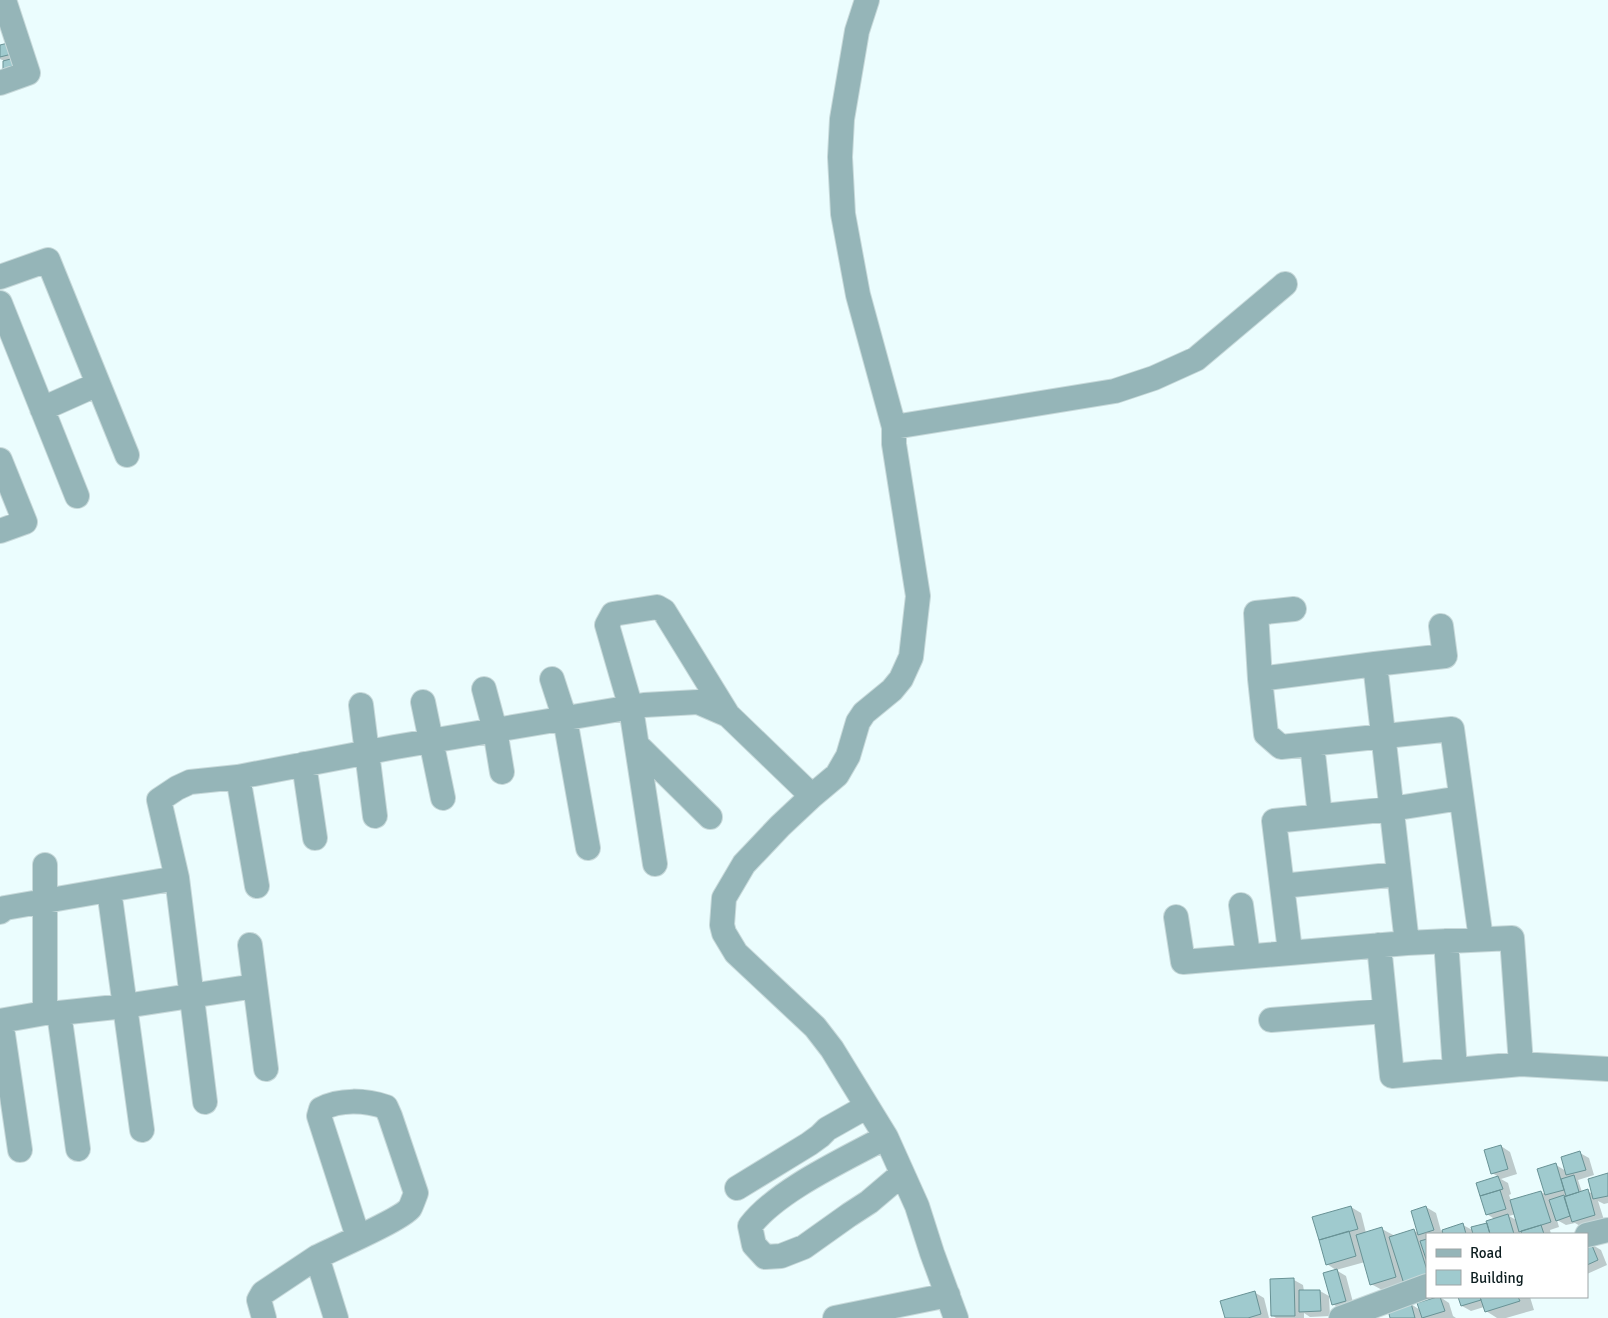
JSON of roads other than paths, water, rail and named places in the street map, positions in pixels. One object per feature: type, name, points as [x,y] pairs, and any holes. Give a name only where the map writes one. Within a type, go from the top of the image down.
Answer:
[{"type":"street","points":[[867,0],[857,31],[842,119],[840,157],[843,214],[858,295],[894,427],[894,444],[918,596],[912,657],[901,679],[892,690],[864,713],[858,722],[848,756],[837,775],[812,796],[744,864],[724,898],[722,915],[724,933],[736,953],[815,1027],[832,1049],[886,1137],[917,1206],[956,1318]]},
{"type":"street","points":[[0,83],[28,73],[5,13]]},
{"type":"street","points":[[0,276],[48,260],[127,455]]},
{"type":"street","points":[[894,427],[1115,390],[1154,378],[1196,359],[1285,284]]},
{"type":"street","points":[[0,303],[77,496]]},
{"type":"street","points":[[42,409],[98,384]]},
{"type":"street","points":[[0,460],[25,522],[0,531]]},
{"type":"street","points":[[655,864],[632,708],[607,625],[613,614],[657,607],[664,611],[728,715],[812,796]]},
{"type":"street","points":[[1294,609],[1256,613],[1266,734],[1281,747],[1452,729],[1481,939]]},
{"type":"street","points":[[1260,679],[1445,656],[1441,626]]},
{"type":"street","points":[[1375,664],[1407,943]]},
{"type":"street","points":[[552,679],[565,719],[588,848]]},
{"type":"street","points":[[484,689],[495,730],[502,772]]},
{"type":"street","points":[[423,702],[443,798]]},
{"type":"street","points":[[205,1102],[177,878],[159,800],[190,782],[238,777],[367,752],[632,708],[698,702],[728,715]]},
{"type":"street","points":[[361,705],[375,816]]},
{"type":"street","points":[[1312,744],[1320,816]]},
{"type":"street","points":[[637,745],[710,817]]},
{"type":"street","points":[[304,764],[315,838]]},
{"type":"street","points":[[238,777],[257,886]]},
{"type":"street","points":[[1290,951],[1274,821],[1391,809],[1461,798]]},
{"type":"street","points":[[45,865],[52,1013],[78,1148]]},
{"type":"street","points":[[1282,886],[1399,874]]},
{"type":"street","points":[[0,912],[5,908],[177,878]]},
{"type":"street","points":[[109,890],[142,1130]]},
{"type":"street","points":[[1240,905],[1248,955]]},
{"type":"street","points":[[1176,917],[1183,962],[1290,951],[1512,938],[1521,1064]]},
{"type":"street","points":[[1446,941],[1455,1069]]},
{"type":"street","points":[[250,944],[266,1069]]},
{"type":"street","points":[[1379,945],[1392,1076],[1521,1064],[1602,1067],[1608,1069]]},
{"type":"street","points":[[20,1150],[0,1021],[52,1013],[125,1006],[192,994],[255,986]]},
{"type":"street","points":[[1271,1020],[1386,1011]]},
{"type":"street","points":[[264,1318],[259,1300],[263,1293],[316,1257],[358,1237],[409,1209],[416,1193],[386,1107],[372,1102],[338,1102],[321,1109],[319,1116],[358,1237]]},
{"type":"street","points":[[737,1188],[815,1140],[827,1129],[866,1107]]},
{"type":"street","points":[[886,1137],[774,1202],[750,1226],[754,1245],[765,1257],[781,1256],[804,1247],[869,1202],[902,1174]]},
{"type":"street","points":[[1588,1235],[1608,1230]]},
{"type":"street","points":[[316,1257],[336,1318]]},
{"type":"street","points":[[1341,1318],[1426,1286]]},
{"type":"street","points":[[836,1318],[948,1295]]}]
